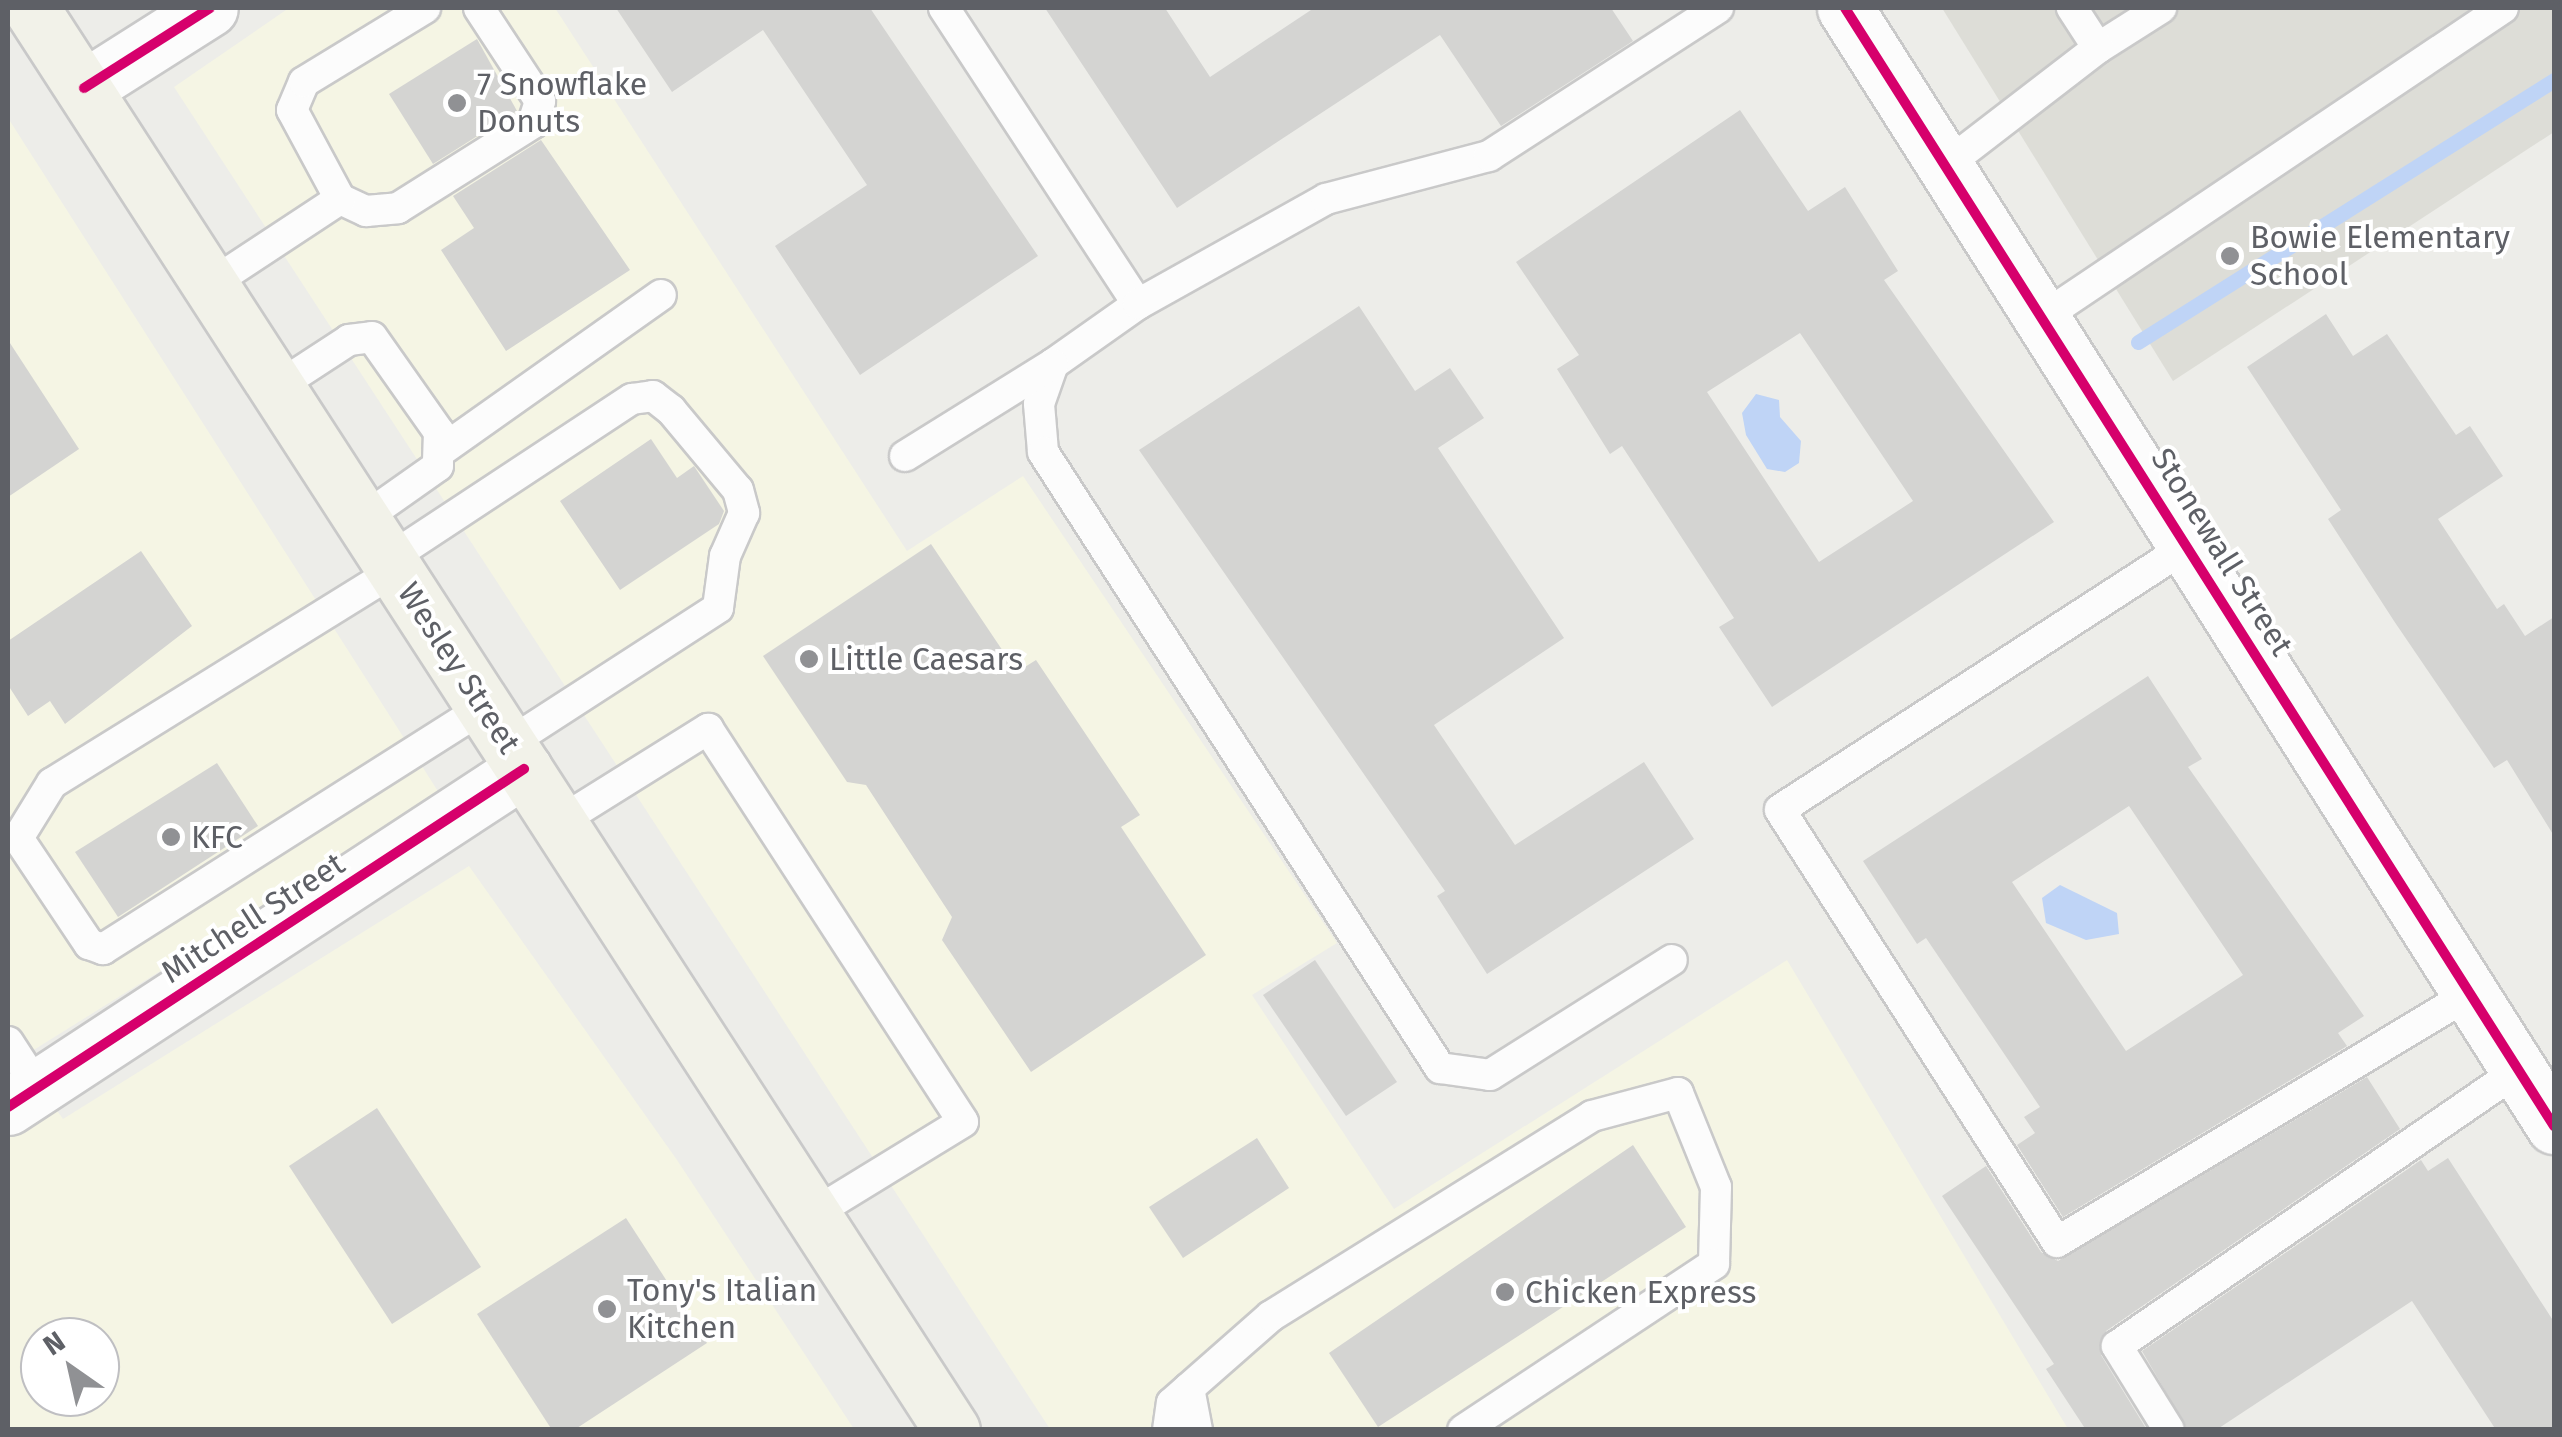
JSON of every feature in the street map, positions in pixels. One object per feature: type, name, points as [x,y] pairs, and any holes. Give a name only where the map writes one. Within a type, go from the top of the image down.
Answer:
[{"type":"main road","name":"Wesley Street","points":[[32,8],[952,1430]]},
{"type":"street","points":[[84,88],[210,8]]},
{"type":"street","name":"Stonewall Street","points":[[1845,8],[2554,1126]]},
{"type":"street","name":"Mitchell Street","points":[[23,1098],[506,740]]},
{"type":"lane","points":[[425,8],[304,82],[292,110],[340,199],[366,211],[398,208],[533,123],[540,100],[479,8]]},
{"type":"lane","points":[[944,8],[1138,304]]},
{"type":"lane","points":[[905,456],[1052,364],[1138,304],[1326,199],[1489,156],[1718,8]]},
{"type":"lane","points":[[2072,8],[2098,48]]},
{"type":"lane","points":[[1946,164],[2098,48],[2161,8]]},
{"type":"lane","points":[[2043,316],[2503,8]]},
{"type":"lane","points":[[211,284],[340,199]]},
{"type":"lane","points":[[442,450],[661,296]]},
{"type":"lane","points":[[277,387],[349,340],[372,337],[438,432],[442,450],[438,466],[382,549]]},
{"type":"lane","points":[[1052,364],[1039,404],[1042,452],[1440,1068],[1490,1074],[1672,960]]},
{"type":"lane","points":[[654,396],[671,410],[738,490],[744,512],[725,556],[718,608],[506,740],[104,948],[88,944],[18,838],[52,782],[382,549],[632,399],[654,396]]},
{"type":"lane","points":[[2189,545],[1780,810],[2057,1242],[2472,994]]},
{"type":"lane","points":[[560,822],[708,729],[952,1106],[962,1122],[813,1214]]},
{"type":"lane","points":[[8,1042],[23,1098]]},
{"type":"lane","points":[[2169,1430],[2117,1346],[2520,1070]]},
{"type":"lane","points":[[1168,1430],[1172,1403],[1271,1316],[1592,1116],[1678,1093],[1716,1187],[1714,1264],[1463,1430]]},
{"type":"lane","points":[[1189,1388],[1197,1430]]},
{"type":"shaded area","points":[[289,8],[555,8],[907,551],[1023,476],[1337,943],[1252,995],[1394,1209],[1787,960],[2068,1429],[1050,1429],[174,87]]},
{"type":"shaded area","name":"Bowie Elementary School","points":[[1942,8],[2554,8],[2554,132],[2173,381]]},
{"type":"shaded area","points":[[8,118],[441,796],[8,1066]]},
{"type":"shaded area","points":[[469,866],[677,1160],[854,1429],[8,1430],[8,1117],[44,1092],[63,1119]]},
{"type":"water","points":[[1756,394],[1779,400],[1780,417],[1801,441],[1799,463],[1785,472],[1767,469],[1746,435],[1742,413]]},
{"type":"water","points":[[2060,885],[2117,913],[2119,934],[2086,940],[2046,923],[2042,898]]},
{"type":"building","points":[[616,8],[870,8],[1038,256],[860,375],[775,246],[867,185],[763,30],[672,92]]},
{"type":"building","points":[[1045,8],[1165,8],[1210,77],[1314,8],[1611,8],[1633,41],[1501,126],[1440,35],[1177,208]]},
{"type":"building","name":"7 Snowflake Donuts","points":[[477,39],[517,111],[433,164],[389,94]]},
{"type":"building","points":[[1740,110],[1808,211],[1845,187],[1898,271],[1884,280],[2054,522],[1772,707],[1719,627],[1734,618],[1622,446],[1610,454],[1557,369],[1579,355],[1516,262]],"holes":[[[1800,333],[1913,501],[1819,562],[1707,392]]]},
{"type":"building","points":[[541,140],[630,270],[506,351],[441,250],[474,228],[453,196]]},
{"type":"building","points":[[1359,306],[1415,391],[1450,368],[1484,418],[1438,448],[1564,638],[1434,725],[1515,845],[1644,762],[1694,839],[1487,974],[1437,896],[1445,891],[1139,450]]},
{"type":"building","points":[[2326,314],[2353,356],[2387,334],[2456,435],[2470,426],[2503,476],[2438,519],[2497,609],[2504,604],[2525,636],[2554,617],[2554,836],[2507,760],[2494,768],[2394,621],[2328,519],[2341,510],[2247,367]]},
{"type":"building","points":[[8,340],[79,449],[8,497]]},
{"type":"building","points":[[651,439],[677,478],[694,466],[724,511],[719,524],[620,590],[560,501]]},
{"type":"building","points":[[931,544],[1017,672],[1036,660],[1140,815],[1121,827],[1206,955],[1031,1072],[942,940],[952,917],[866,785],[847,782],[763,656]]},
{"type":"building","points":[[141,551],[192,626],[65,724],[50,701],[28,716],[8,685],[8,641]]},
{"type":"building","points":[[2148,676],[2202,759],[2188,767],[2364,1016],[2338,1033],[2347,1046],[2063,1217],[2017,1145],[2035,1133],[2024,1117],[2040,1107],[1926,938],[1917,944],[1863,861]],"holes":[[[2129,806],[2243,975],[2126,1051],[2012,882]]]},
{"type":"building","name":"KFC","points":[[217,763],[258,826],[118,917],[75,852]]},
{"type":"building","points":[[1315,960],[1397,1082],[1346,1116],[1263,995]]},
{"type":"building","points":[[2367,1077],[2400,1129],[2106,1331],[2101,1355],[2147,1430],[2086,1430],[2046,1369],[2054,1364],[1942,1196],[1986,1166],[2041,1252],[2058,1261]]},
{"type":"building","points":[[377,1108],[481,1267],[392,1324],[289,1166]]},
{"type":"building","points":[[1257,1138],[1289,1188],[1183,1258],[1149,1207]]},
{"type":"building","name":"Chicken Express","points":[[1633,1145],[1686,1227],[1378,1427],[1329,1353]]},
{"type":"building","points":[[2448,1158],[2554,1322],[2554,1430],[2496,1430],[2412,1301],[2216,1430],[2188,1430],[2142,1351],[2421,1160],[2428,1171]]},
{"type":"building","name":"Tony's Italian Kitchen","points":[[626,1218],[707,1343],[574,1430],[552,1430],[477,1314]]},
{"type":"waterway","points":[[2138,342],[2554,80]]},
{"type":"cycle path","points":[[84,88],[210,8]]},
{"type":"cycle path","points":[[1845,8],[2554,1126]]},
{"type":"cycle path","points":[[8,1107],[524,769]]},
{"type":"place","name":"7 Snowflake Donuts","points":[[457,103]]},
{"type":"place","name":"Bowie Elementary School","points":[[2230,256]]},
{"type":"place","name":"Little Caesars","points":[[809,659]]},
{"type":"place","name":"KFC","points":[[171,837]]},
{"type":"place","name":"Chicken Express","points":[[1505,1292]]},
{"type":"place","name":"Tony's Italian Kitchen","points":[[607,1309]]}]
